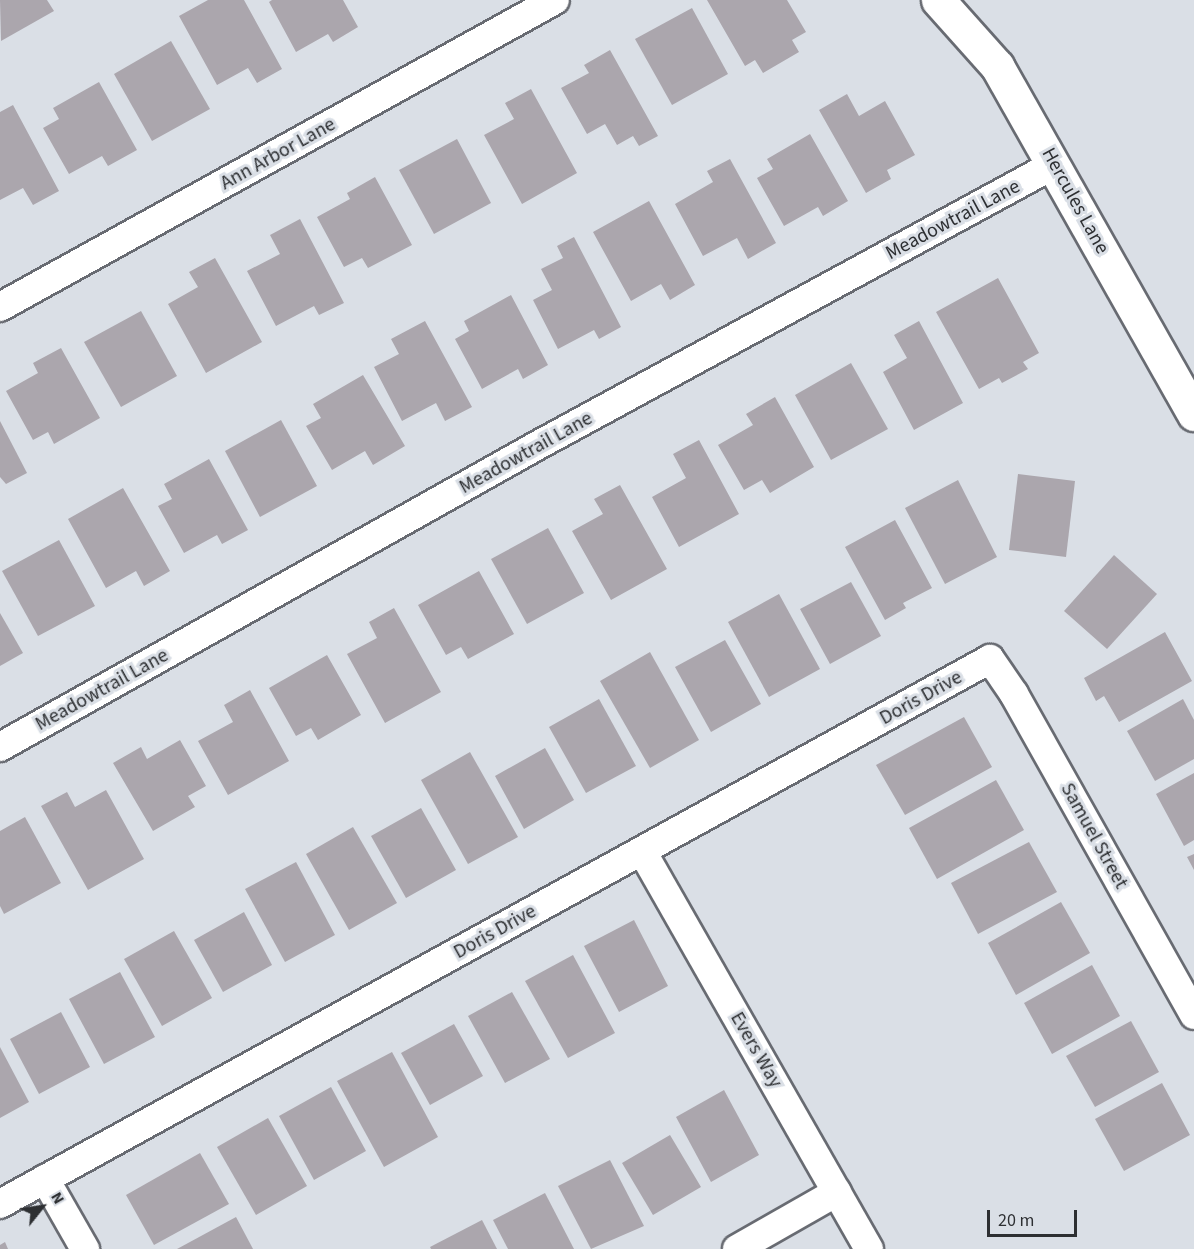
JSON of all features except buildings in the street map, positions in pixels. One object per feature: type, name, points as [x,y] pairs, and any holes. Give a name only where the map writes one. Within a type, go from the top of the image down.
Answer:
[{"type":"street","name":"Ann Arbor Lane","points":[[0,307],[555,0]]},
{"type":"street","name":"Hercules Lane","points":[[938,0],[997,66],[1055,164],[1194,414]]},
{"type":"street","name":"Meadowtrail Lane","points":[[0,747],[581,422],[1055,164]]},
{"type":"street","name":"Doris Drive","points":[[0,1204],[990,659]]},
{"type":"street","name":"Samuel Street","points":[[990,659],[1014,694],[1194,1015]]},
{"type":"street","name":"Evers Way","points":[[642,851],[869,1249]]},
{"type":"street","points":[[45,1179],[85,1249]]},
{"type":"street","points":[[737,1249],[837,1192]]}]
